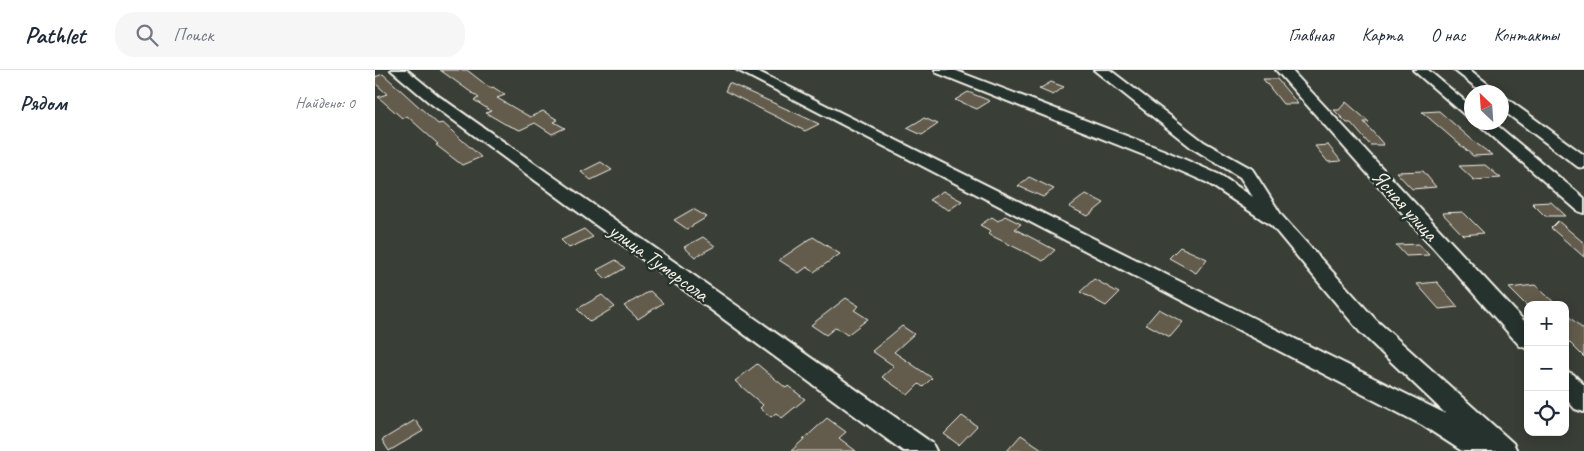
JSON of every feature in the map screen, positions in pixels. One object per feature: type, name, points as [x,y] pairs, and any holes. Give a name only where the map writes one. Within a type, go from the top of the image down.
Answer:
[{"type":"street","name":"улица Тумерсола","points":[[398,70],[435,100],[923,451]]},
{"type":"street","points":[[743,70],[1431,417],[1484,451]]},
{"type":"street","points":[[943,70],[1157,154],[1214,179],[1279,222]]},
{"type":"street","points":[[1101,70],[1198,145],[1246,173],[1279,222],[1368,326],[1504,451]]},
{"type":"street","name":"Ясная улица","points":[[1283,70],[1524,336]]},
{"type":"street","points":[[1420,70],[1464,107]]},
{"type":"street","points":[[1461,70],[1481,85]]},
{"type":"street","points":[[1509,107],[1584,163]]},
{"type":"street","points":[[1493,130],[1584,206]]},
{"type":"street","points":[[1569,385],[1584,402]]},
{"type":"building","points":[[440,70],[467,70],[490,88],[493,87],[505,95],[497,98],[530,117],[543,111],[558,120],[554,122],[565,128],[552,134],[535,123],[520,130],[505,124],[486,113],[491,111],[474,100],[479,98]]},
{"type":"building","points":[[383,74],[438,124],[443,123],[481,157],[462,165],[436,145],[438,144],[407,116],[402,118],[378,97],[387,94],[375,83],[375,77]]},
{"type":"building","points":[[1263,79],[1277,79],[1298,104],[1283,104]]},
{"type":"building","points":[[1051,82],[1064,87],[1053,95],[1039,89]]},
{"type":"building","points":[[729,83],[819,124],[805,131],[725,91]]},
{"type":"building","points":[[968,92],[990,101],[977,109],[955,100]]},
{"type":"building","points":[[1346,102],[1369,122],[1364,122],[1384,145],[1370,145],[1351,123],[1347,123],[1334,110],[1339,110]]},
{"type":"building","points":[[1439,111],[1492,155],[1473,156],[1422,112]]},
{"type":"building","points":[[924,118],[938,124],[922,135],[907,128]]},
{"type":"building","points":[[1328,145],[1341,161],[1328,162],[1315,146]]},
{"type":"building","points":[[601,162],[612,170],[591,180],[581,172]]},
{"type":"building","points":[[1485,165],[1501,178],[1474,180],[1459,166]]},
{"type":"building","points":[[1423,171],[1436,187],[1412,189],[1396,172]]},
{"type":"building","points":[[1029,177],[1054,189],[1043,197],[1018,186]]},
{"type":"building","points":[[943,191],[962,201],[949,210],[929,200]]},
{"type":"building","points":[[1086,194],[1104,203],[1088,216],[1069,207]]},
{"type":"building","points":[[1551,202],[1566,216],[1545,216],[1532,203]]},
{"type":"building","points":[[693,209],[707,217],[687,229],[674,220]]},
{"type":"building","points":[[1463,212],[1484,233],[1463,235],[1442,213]]},
{"type":"building","points":[[1005,216],[1021,224],[1015,229],[1055,250],[1043,261],[988,234],[991,231],[980,225],[992,217],[998,221]]},
{"type":"building","points":[[1558,221],[1584,243],[1584,257],[1551,228]]},
{"type":"building","points":[[584,229],[593,237],[569,248],[561,240]]},
{"type":"building","points":[[703,237],[715,246],[695,257],[684,247]]},
{"type":"building","points":[[813,237],[840,254],[814,272],[807,267],[799,273],[779,260]]},
{"type":"building","points":[[1419,244],[1429,255],[1406,256],[1396,245]]},
{"type":"building","points":[[1180,247],[1207,259],[1196,273],[1169,258]]},
{"type":"building","points":[[616,260],[625,268],[606,279],[597,270]]},
{"type":"building","points":[[1094,279],[1119,293],[1106,306],[1080,292]]},
{"type":"building","points":[[1437,282],[1458,307],[1439,309],[1417,284]]},
{"type":"building","points":[[1535,285],[1553,301],[1524,301],[1524,303],[1509,288]]},
{"type":"building","points":[[650,291],[663,303],[638,319],[624,306]]},
{"type":"building","points":[[602,295],[615,307],[590,322],[577,309]]},
{"type":"building","points":[[846,298],[859,306],[854,310],[868,319],[847,335],[836,327],[826,335],[811,325]]},
{"type":"building","points":[[1159,309],[1183,322],[1170,337],[1146,324]]},
{"type":"building","points":[[1569,317],[1584,330],[1584,357],[1569,342]]},
{"type":"building","points":[[902,326],[914,334],[894,352],[932,378],[923,387],[919,384],[908,395],[882,377],[894,366],[872,351]]},
{"type":"building","points":[[757,364],[786,388],[788,386],[805,399],[782,418],[776,413],[771,417],[760,408],[763,405],[735,381]]},
{"type":"building","points":[[962,416],[977,426],[959,445],[944,434]]},
{"type":"building","points":[[827,418],[846,432],[839,438],[856,451],[791,451]]},
{"type":"building","points":[[415,420],[423,431],[389,451],[382,440]]},
{"type":"building","points":[[1021,435],[1045,451],[1007,451]]}]
